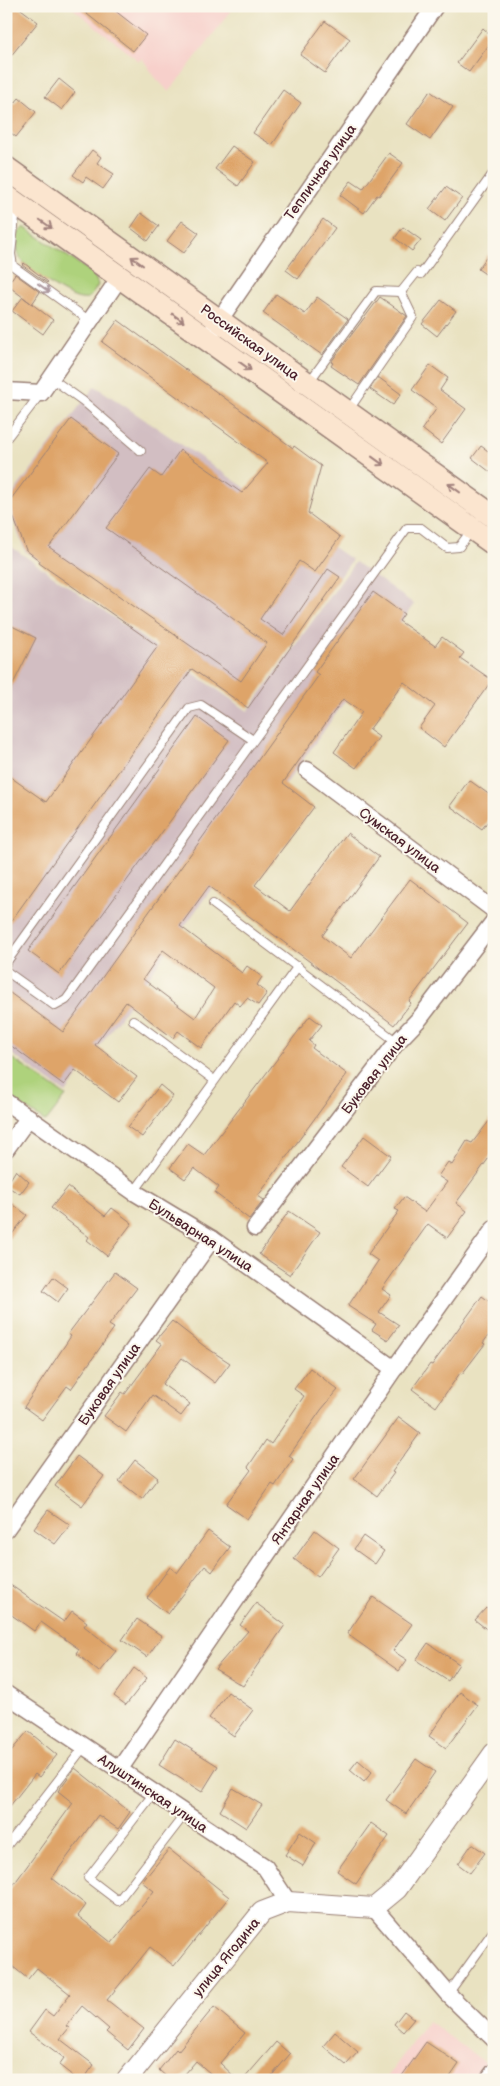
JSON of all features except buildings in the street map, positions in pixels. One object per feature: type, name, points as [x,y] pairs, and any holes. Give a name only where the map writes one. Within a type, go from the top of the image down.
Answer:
[{"type":"main road","name":"Российская улица","points":[[6,168],[212,329],[494,544]]},
{"type":"main road","name":"Российская улица","points":[[11,199],[120,277],[308,384],[494,517]]},
{"type":"street","name":"Тепличная улица","points":[[212,329],[435,6]]},
{"type":"street","points":[[6,391],[41,393],[120,277]]},
{"type":"street","name":"Сумская улица","points":[[307,770],[494,910]]},
{"type":"street","name":"Буковая улица","points":[[255,1228],[397,1042],[420,1018],[494,922]]},
{"type":"street","name":"Бульварная улица","points":[[6,1102],[134,1192],[212,1239],[394,1369]]},
{"type":"street","points":[[6,1148],[29,1117]]},
{"type":"street","name":"Янтарная улица","points":[[119,1770],[394,1369],[494,1230]]},
{"type":"street","name":"Буковая улица","points":[[6,1529],[212,1239]]},
{"type":"street","name":"Алуштинская улица","points":[[6,1694],[265,1867],[288,1902]]},
{"type":"street","points":[[494,1753],[397,1889],[374,1908],[448,1994],[494,2039]]},
{"type":"street","name":"улица Ягодина","points":[[128,2080],[262,1912],[288,1902],[374,1908]]},
{"type":"street","points":[[488,2080],[494,2072]]},
{"type":"lane","points":[[402,292],[419,273],[494,172]]},
{"type":"lane","points":[[11,199],[11,254],[13,266],[91,322]]},
{"type":"lane","points":[[308,384],[376,291],[402,292]]},
{"type":"lane","points":[[347,412],[413,317],[402,292]]},
{"type":"lane","points":[[52,378],[83,401],[141,451]]},
{"type":"lane","points":[[6,439],[41,393]]},
{"type":"lane","points":[[6,970],[55,1006],[66,1000],[408,528],[421,528],[447,548],[459,547],[473,529]]},
{"type":"lane","points":[[6,963],[189,708],[201,705],[253,740]]},
{"type":"lane","points":[[213,904],[397,1042]]},
{"type":"lane","points":[[134,1192],[298,966]]},
{"type":"lane","points":[[133,1020],[214,1080]]},
{"type":"lane","points":[[6,1847],[84,1747]]},
{"type":"lane","points":[[154,1793],[88,1878],[118,1901],[185,1814]]},
{"type":"lane","points":[[448,1994],[494,1930]]},
{"type":"shaded area","points":[[70,6],[235,6],[169,92],[155,77],[142,58],[139,61]]},
{"type":"shaded area","points":[[95,386],[352,560],[248,708],[25,551],[6,502]]},
{"type":"shaded area","points":[[6,543],[248,711],[355,562],[414,604],[66,1093],[6,1050]]},
{"type":"shaded area","points":[[428,2021],[490,2066],[480,2080],[385,2080]]},
{"type":"green space","points":[[24,227],[94,274],[98,285],[91,295],[85,299],[70,296],[25,264],[19,256],[17,246],[18,233]]},
{"type":"green space","points":[[6,1054],[66,1096],[46,1122],[6,1095]]}]
